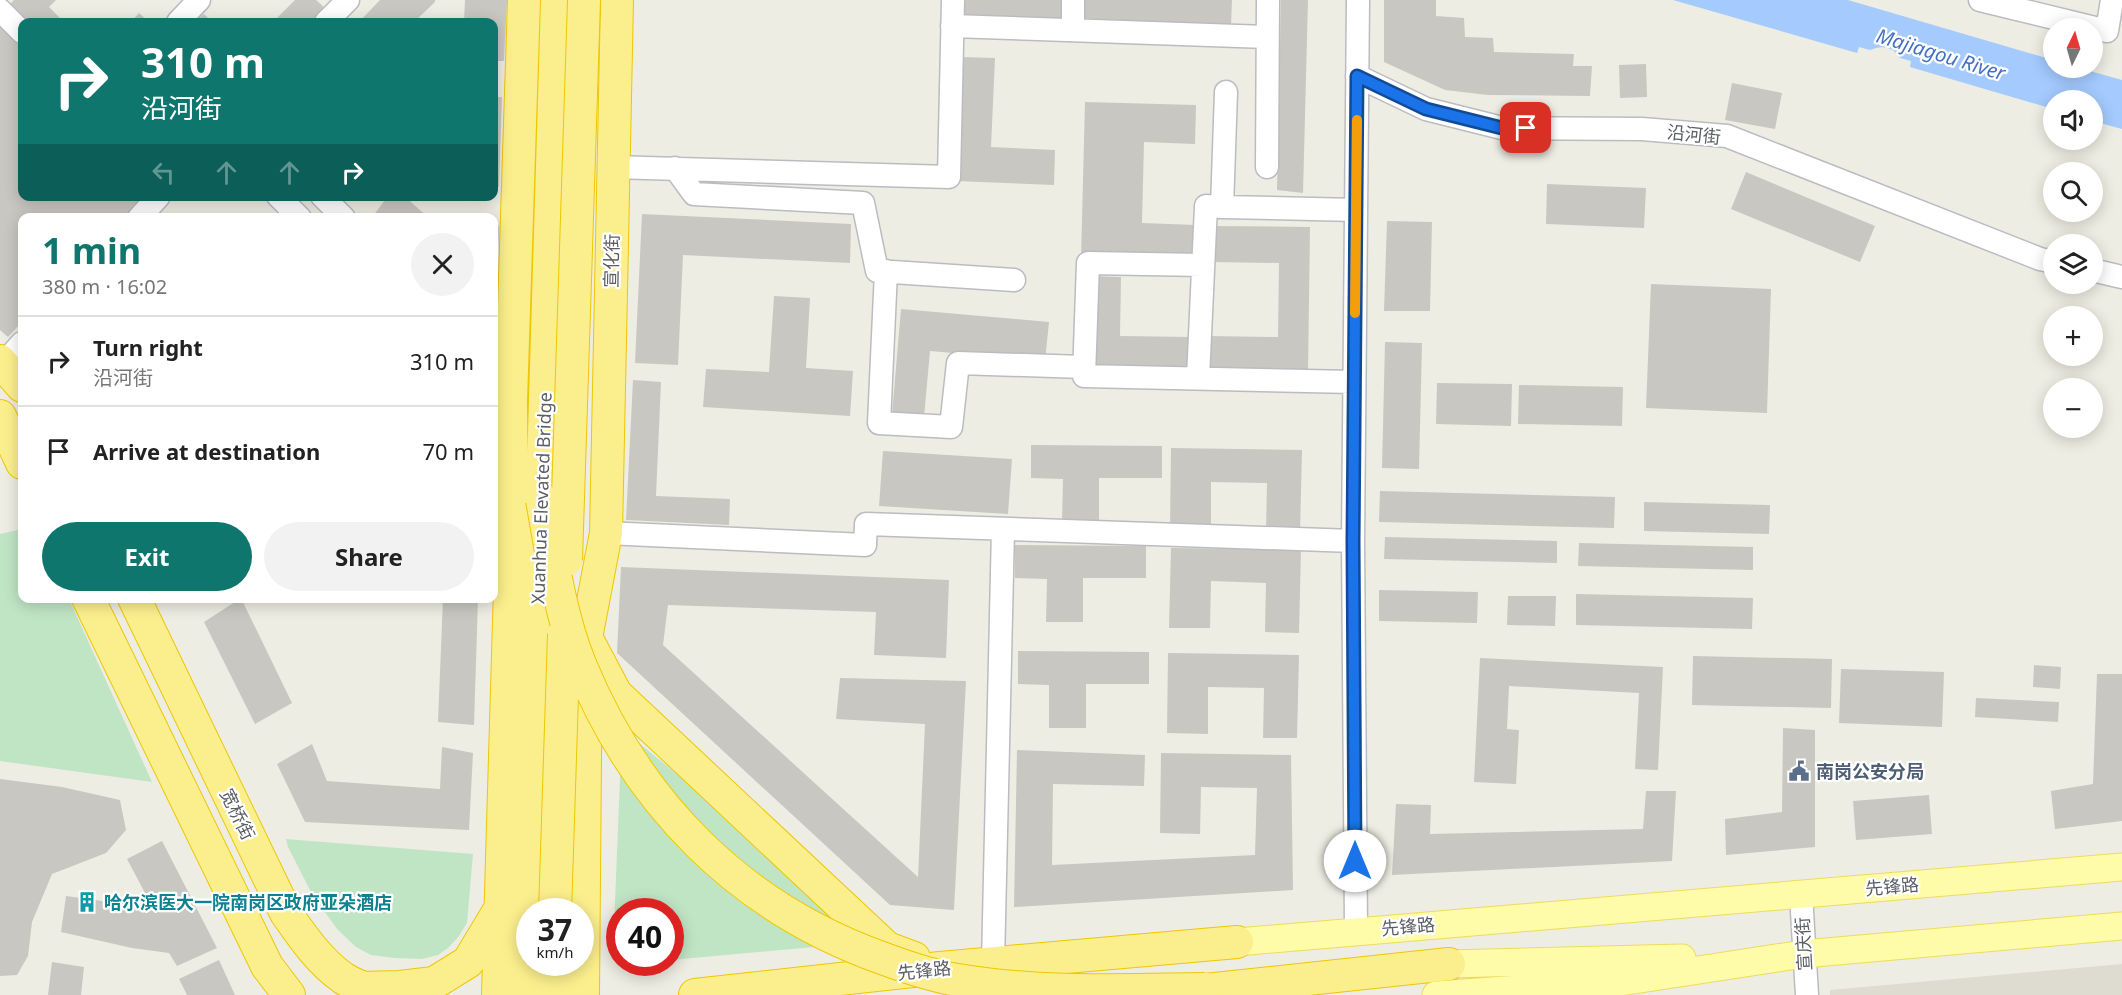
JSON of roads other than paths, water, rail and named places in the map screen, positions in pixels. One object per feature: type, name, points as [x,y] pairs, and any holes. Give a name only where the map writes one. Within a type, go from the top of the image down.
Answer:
[{"type":"highway","points":[[498,995],[512,519],[502,397],[503,343],[524,0]]},
{"type":"highway","name":"Xuanhua Elevated Bridge","points":[[522,995],[542,500],[557,0]]},
{"type":"highway","name":"Xuanhua Elevated Bridge","points":[[555,898],[584,0]]},
{"type":"highway","name":"宣化街","points":[[583,995],[586,638],[606,528],[617,0]]},
{"type":"highway","points":[[0,416],[18,454]]},
{"type":"highway","points":[[542,500],[559,591],[579,662],[604,716],[632,764],[668,810],[702,849],[745,886],[798,920],[852,947],[907,967],[955,980],[1060,990],[1205,989]]},
{"type":"highway","points":[[90,603],[270,980],[289,995]]},
{"type":"highway","name":"宽桥街","points":[[136,603],[286,913],[305,940],[343,978],[372,991]]},
{"type":"highway","points":[[586,638],[616,694],[869,932],[887,948],[940,968]]},
{"type":"highway","points":[[372,991],[434,983],[468,962],[501,908]]},
{"type":"highway","name":"先锋路","points":[[695,995],[940,968],[1237,942]]},
{"type":"highway","points":[[1164,995],[1449,964]]},
{"type":"highway","points":[[552,995],[553,976]]},
{"type":"main road","name":"先锋路","points":[[1237,942],[1356,930],[2122,867]]},
{"type":"main road","points":[[1449,964],[1803,954],[2122,926]]},
{"type":"main road","points":[[1436,995],[1620,982],[1803,954]]},
{"type":"street","points":[[182,18],[199,0]]},
{"type":"street","points":[[612,167],[949,177],[953,0]]},
{"type":"street","points":[[1072,0],[1073,30]]},
{"type":"street","points":[[1267,167],[1268,0]]},
{"type":"street","points":[[1356,930],[1353,541],[1358,0]]},
{"type":"street","points":[[1980,0],[2107,31],[2112,0]]},
{"type":"street","points":[[0,10],[18,28]]},
{"type":"street","points":[[952,26],[1267,37]]},
{"type":"street","name":"沿河街","points":[[1357,76],[1426,109],[1502,128],[1642,129],[1727,136],[2043,260]]},
{"type":"street","points":[[1222,207],[1226,92]]},
{"type":"street","points":[[675,168],[694,194],[863,203],[877,271],[1014,280]]},
{"type":"street","points":[[144,213],[155,201]]},
{"type":"street","points":[[283,201],[295,213]]},
{"type":"street","points":[[327,201],[339,213]]},
{"type":"street","points":[[1198,378],[1206,206],[1356,210]]},
{"type":"street","points":[[1203,266],[1088,263],[1084,376],[1354,382]]},
{"type":"street","points":[[886,272],[879,423],[951,427],[958,363],[1084,367]]},
{"type":"street","points":[[2103,273],[2122,277]]},
{"type":"street","points":[[606,528],[864,545],[866,524],[1353,541]]},
{"type":"street","points":[[993,963],[1003,529]]},
{"type":"street","name":"宣庆街","points":[[1801,894],[1806,995]]},
{"type":"water","name":"Majiagou River","points":[[1673,0],[1848,0],[2043,57],[2043,78],[2103,78],[2103,75],[2122,80],[2122,129],[2103,124],[2103,90],[2043,90],[2043,106],[1910,67],[1911,61],[1900,58],[1894,51],[1886,48],[1878,47],[1870,50],[1859,47],[1857,53]]},
{"type":"place","name":"南岗公安分局","points":[[1799,771]]},
{"type":"place","name":"哈尔滨医大一院南岗区政府亚朵酒店","points":[[87,902]]}]
